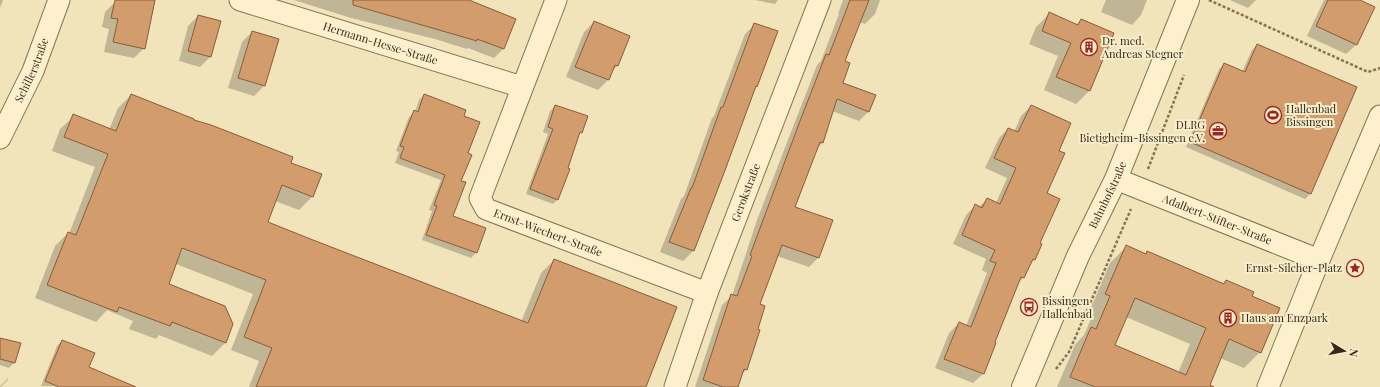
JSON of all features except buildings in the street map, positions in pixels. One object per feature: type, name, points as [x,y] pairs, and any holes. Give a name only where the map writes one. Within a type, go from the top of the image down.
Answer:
[{"type":"street","name":"Schillerstraße","points":[[0,138],[33,71],[59,0]]},
{"type":"street","name":"Hermann-Hesse-Straße","points":[[240,0],[522,87]]},
{"type":"street","name":"Ernst-Wiechert-Straße","points":[[556,0],[480,198],[486,209],[707,293]]},
{"type":"street","name":"Gerokstraße","points":[[675,387],[707,293],[820,0]]},
{"type":"street","name":"Bahnhofstraße","points":[[1023,387],[1078,256],[1116,179],[1188,0]]},
{"type":"street","points":[[1268,387],[1319,260],[1380,116]]},
{"type":"street","name":"Adalbert-Stifter-Straße","points":[[1116,179],[1319,260]]},
{"type":"path","points":[[1209,0],[1368,72],[1380,68]]},
{"type":"place","name":"Dr. med. Andreas Stegner","points":[[1089,47]]},
{"type":"place","name":"Hallenbad Bissingen","points":[[1273,115]]},
{"type":"place","name":"DLRG Bietigheim-Bissingen e.V.","points":[[1218,131]]},
{"type":"place","name":"Ernst-Silcher-Platz","points":[[1355,268]]},
{"type":"place","name":"Bissingen Hallenbad","points":[[1029,307]]},
{"type":"place","name":"Haus am Enzpark","points":[[1228,318]]}]
